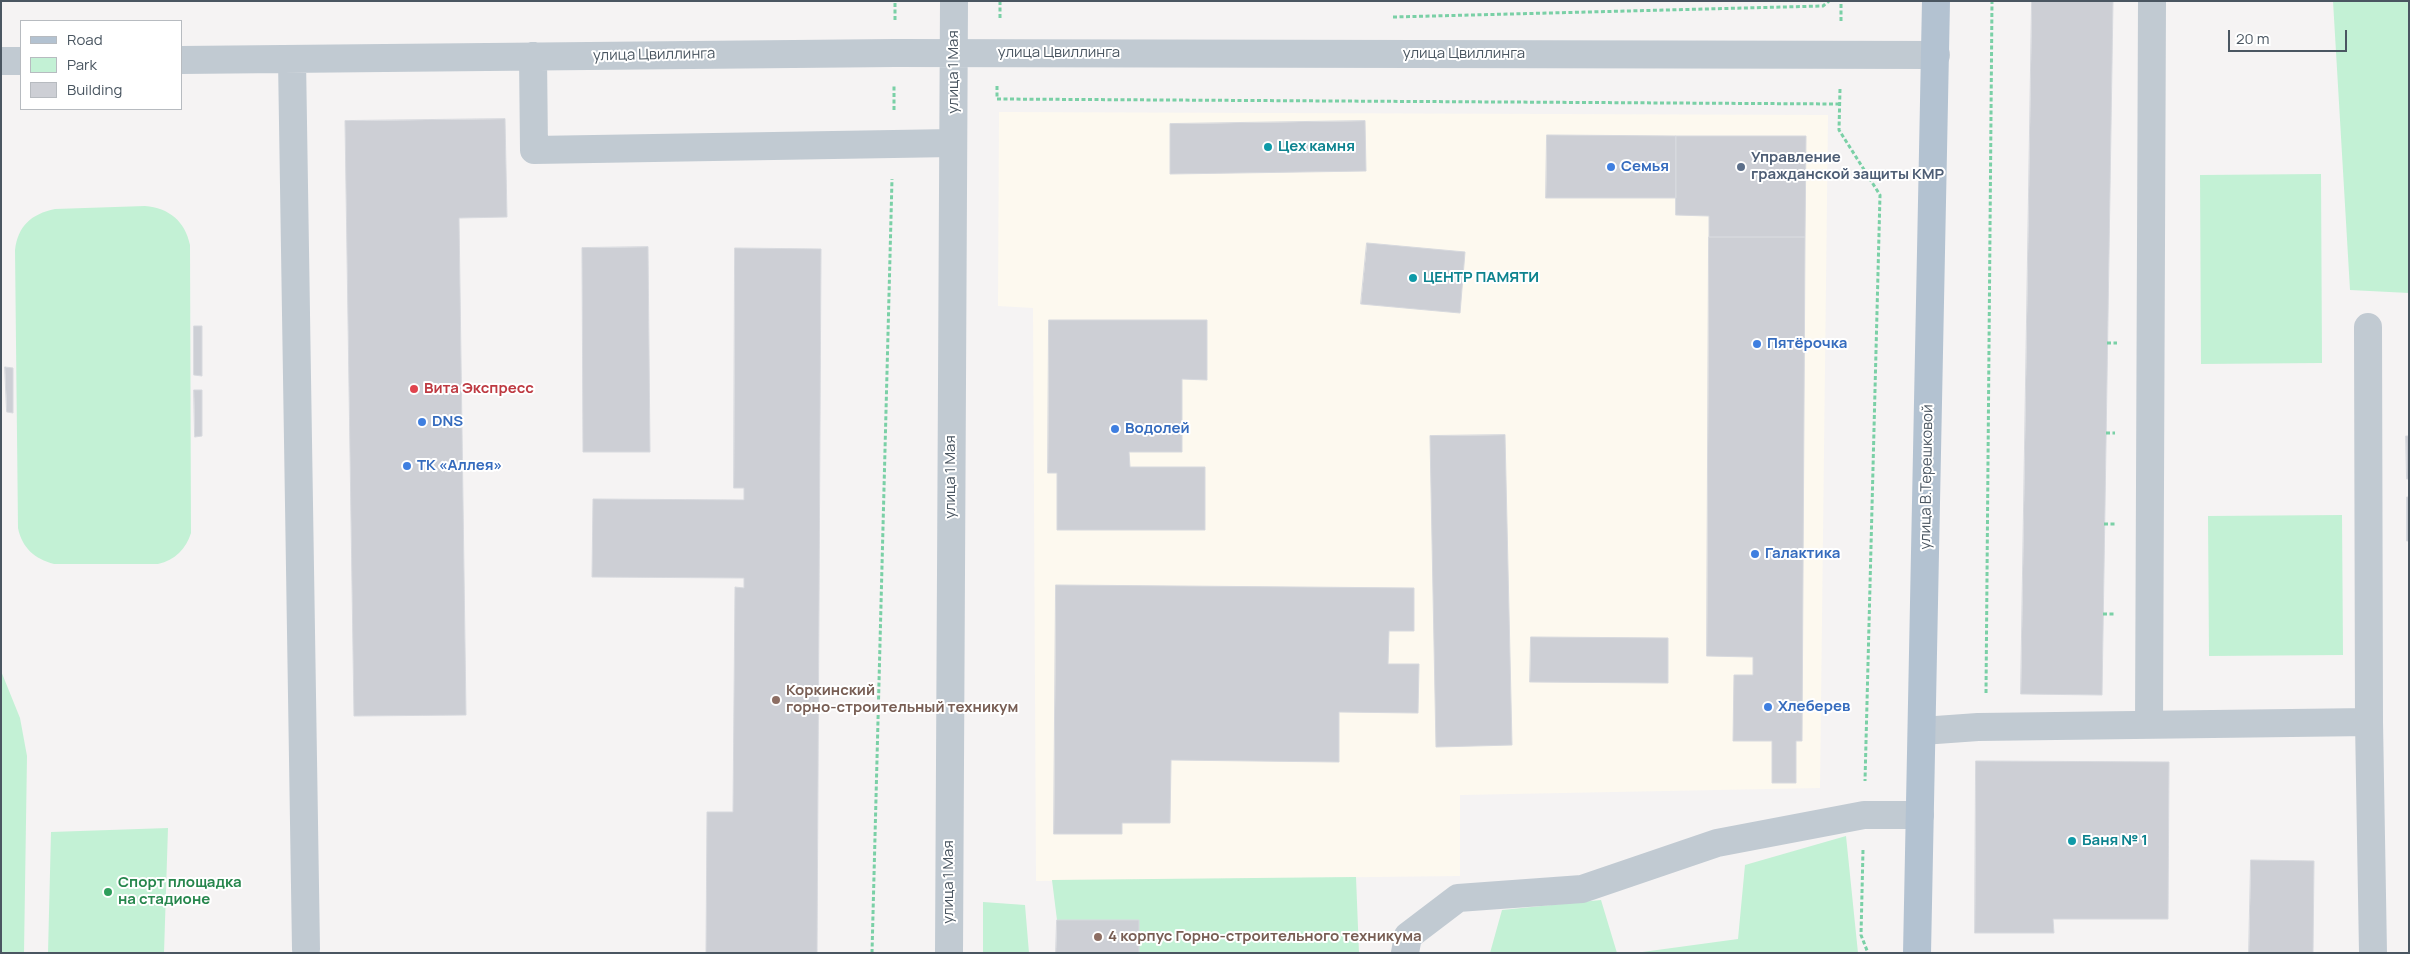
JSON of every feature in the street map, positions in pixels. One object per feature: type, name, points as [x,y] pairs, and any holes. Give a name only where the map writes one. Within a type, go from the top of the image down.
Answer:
[{"type":"main road","name":"улица В.Терешковой","points":[[1917,953],[1936,1]]},
{"type":"street","name":"улица 1 Мая","points":[[949,953],[954,1]]},
{"type":"street","points":[[2149,725],[2152,1]]},
{"type":"street","name":"улица Цвиллинга","points":[[182,60],[895,53],[1936,55]]},
{"type":"street","points":[[533,56],[534,150],[953,143]]},
{"type":"street","points":[[292,59],[306,949]]},
{"type":"street","points":[[1,61],[20,61]]},
{"type":"street","points":[[2368,326],[2369,722],[2373,953]]},
{"type":"street","points":[[1922,731],[1978,727],[2369,722]]},
{"type":"street","points":[[1405,953],[1408,936],[1458,898],[1582,889],[1717,843],[1864,815],[1920,814]]},
{"type":"path","points":[[1000,1],[996,99],[1840,104]]},
{"type":"path","points":[[1387,17],[1823,6],[1830,1]]},
{"type":"path","points":[[1841,1],[1839,130],[1880,195],[1861,935],[1868,953]]},
{"type":"path","points":[[1978,727],[1986,691],[1992,1]]},
{"type":"path","points":[[872,953],[895,53]]},
{"type":"shaded area","points":[[999,112],[1828,115],[1820,788],[1460,795],[1460,876],[1036,881],[1033,308],[998,306]]},
{"type":"green space","points":[[2333,1],[2409,1],[2409,293],[2350,290]]},
{"type":"green space","points":[[2321,174],[2322,363],[2201,364],[2200,175]]},
{"type":"green space","points":[[154,207],[175,217],[184,229],[190,245],[191,533],[183,549],[175,557],[158,564],[54,564],[30,552],[18,528],[15,250],[19,234],[27,222],[39,214],[55,209]]},
{"type":"green space","points":[[2342,515],[2343,655],[2209,656],[2208,516]]},
{"type":"green space","points":[[1,671],[20,718],[27,756],[24,953],[1,953]]},
{"type":"green space","name":"Спорт площадка на стадионе","points":[[168,828],[164,953],[48,953],[51,832]]},
{"type":"green space","points":[[1846,836],[1858,953],[1635,953],[1738,939],[1745,865]]},
{"type":"green space","points":[[1356,877],[1359,953],[1139,953],[1139,920],[1057,920],[1052,880]]},
{"type":"green space","points":[[1601,900],[1617,953],[1490,953],[1502,910]]},
{"type":"green space","points":[[983,902],[1025,905],[1029,953],[983,953]]},
{"type":"building","points":[[2032,1],[2113,1],[2102,695],[2021,694]]},
{"type":"building","name":"ТК «Аллея»","points":[[505,119],[507,217],[459,218],[466,715],[354,716],[345,121]]},
{"type":"building","name":"Цех камня","points":[[1365,121],[1366,171],[1170,174],[1170,124]]},
{"type":"building","name":"Семья","points":[[1547,135],[1676,136],[1676,198],[1546,198]]},
{"type":"building","name":"Управление гражданской защиты КМР","points":[[1676,136],[1806,136],[1805,237],[1709,237],[1709,216],[1676,215]]},
{"type":"building","points":[[1709,237],[1805,237],[1802,741],[1796,741],[1796,783],[1772,783],[1772,741],[1733,741],[1734,675],[1753,675],[1753,657],[1707,656]]},
{"type":"building","name":"ЦЕНТР ПАМЯТИ","points":[[1367,243],[1465,252],[1460,313],[1361,304]]},
{"type":"building","points":[[648,247],[650,452],[583,452],[582,248]]},
{"type":"building","name":"Коркинский горно-строительный техникум","points":[[735,248],[821,249],[817,953],[706,953],[707,812],[733,812],[735,587],[744,588],[744,578],[592,577],[593,499],[744,500],[744,488],[734,488]]},
{"type":"building","name":"Водолей","points":[[1049,320],[1207,320],[1207,380],[1182,379],[1182,452],[1129,452],[1130,467],[1205,467],[1205,530],[1057,530],[1057,473],[1048,473]]},
{"type":"building","points":[[194,326],[202,326],[202,376],[194,375]]},
{"type":"building","points":[[5,367],[13,368],[13,413],[7,412]]},
{"type":"building","points":[[194,390],[202,390],[202,436],[195,437]]},
{"type":"building","points":[[1505,435],[1512,745],[1436,747],[1430,436]]},
{"type":"building","points":[[2406,436],[2409,436],[2409,479],[2407,479]]},
{"type":"building","points":[[2407,497],[2409,497],[2409,541],[2407,541]]},
{"type":"building","points":[[1056,585],[1414,588],[1414,631],[1389,631],[1388,664],[1419,664],[1418,713],[1339,712],[1339,762],[1171,760],[1170,823],[1122,823],[1122,834],[1054,834]]},
{"type":"building","points":[[1531,637],[1668,638],[1668,683],[1530,682]]},
{"type":"building","name":"Баня № 1","points":[[1976,761],[2169,762],[2168,919],[2053,919],[2054,933],[1975,933]]},
{"type":"building","points":[[2251,860],[2314,861],[2313,953],[2249,953]]},
{"type":"building","name":"4 корпус Горно-строительного техникума","points":[[1057,920],[1139,920],[1139,953],[1056,953]]},
{"type":"place","name":"Цех камня","points":[[1268,147]]},
{"type":"place","name":"Семья","points":[[1611,167]]},
{"type":"place","name":"Управление гражданской защиты КМР","points":[[1741,167]]},
{"type":"place","name":"ЦЕНТР ПАМЯТИ","points":[[1413,278]]},
{"type":"place","name":"Пятёрочка","points":[[1757,344]]},
{"type":"place","name":"Вита Экспресс","points":[[414,389]]},
{"type":"place","name":"DNS","points":[[422,422]]},
{"type":"place","name":"Водолей","points":[[1115,429]]},
{"type":"place","name":"ТК «Аллея»","points":[[407,466]]},
{"type":"place","name":"Галактика","points":[[1755,554]]},
{"type":"place","name":"Коркинский горно-строительный техникум","points":[[776,700]]},
{"type":"place","name":"Хлеберев","points":[[1768,707]]},
{"type":"place","name":"Баня № 1","points":[[2072,841]]},
{"type":"place","name":"Спорт площадка на стадионе","points":[[108,892]]},
{"type":"place","name":"4 корпус Горно-строительного техникума","points":[[1098,937]]}]
